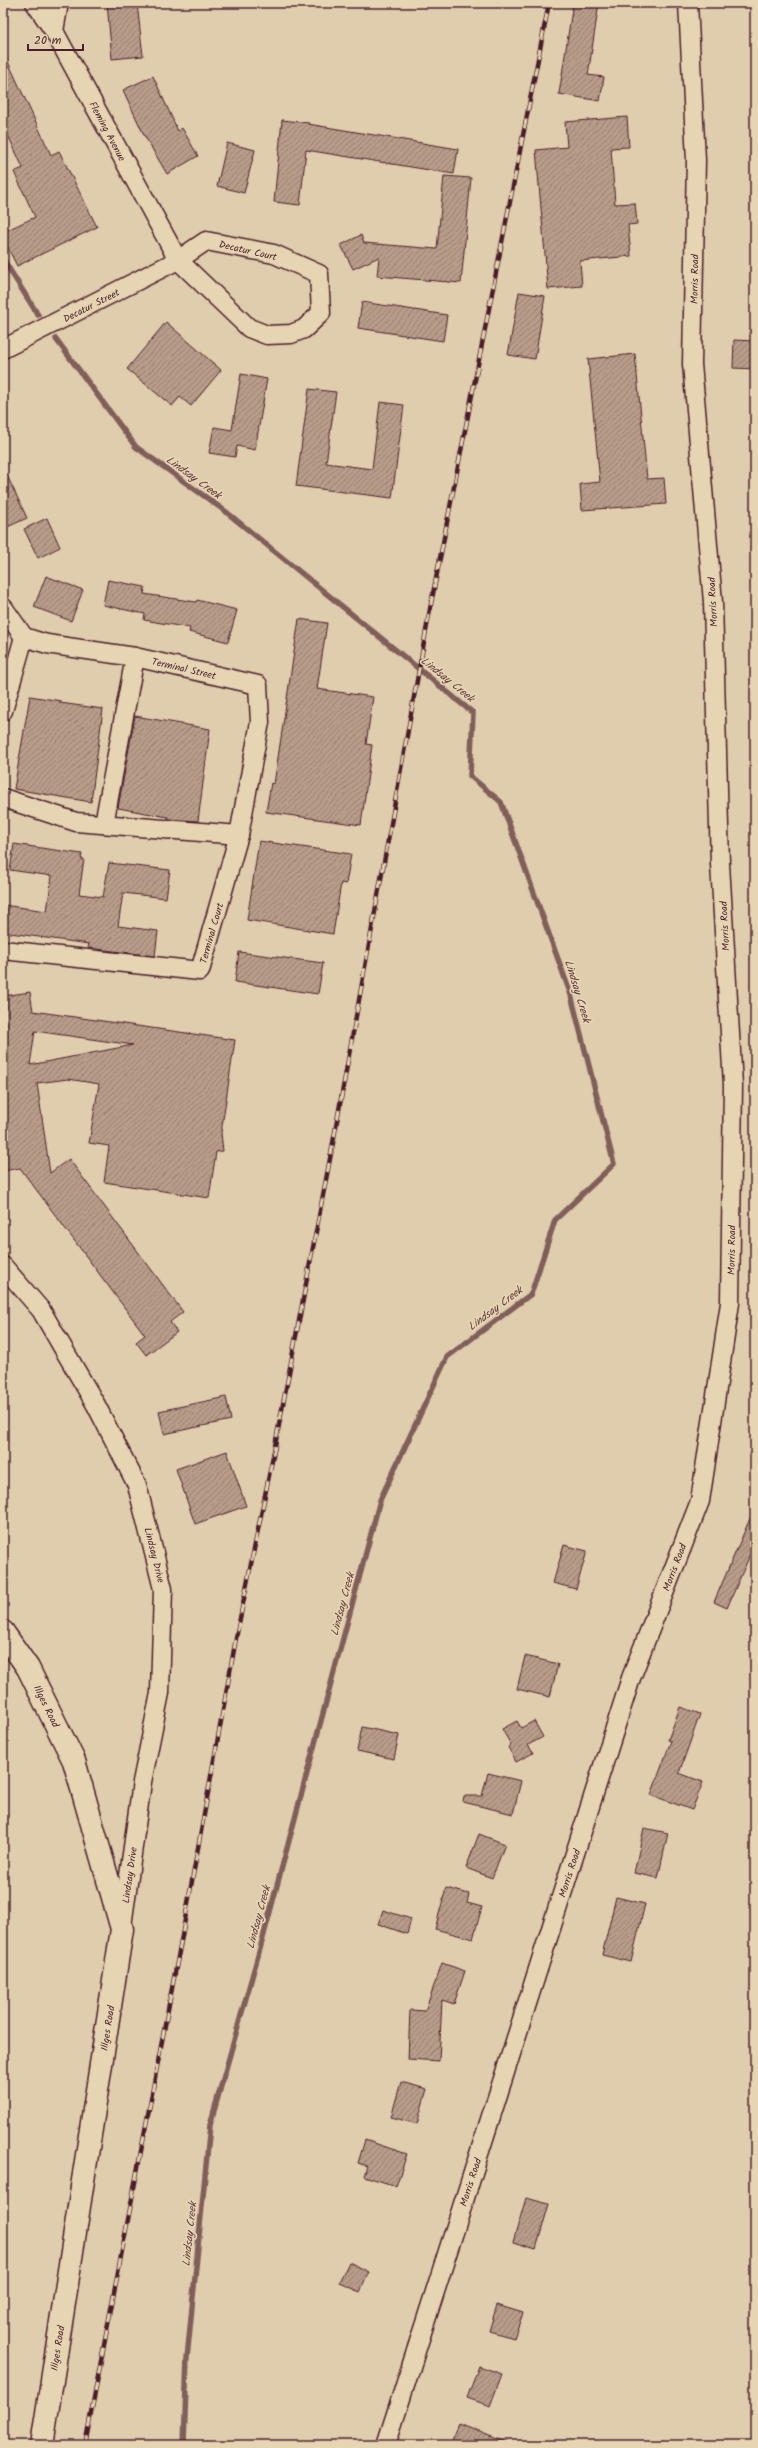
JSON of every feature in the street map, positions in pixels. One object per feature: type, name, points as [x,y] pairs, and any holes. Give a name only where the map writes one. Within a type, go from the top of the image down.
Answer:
[{"type":"street","name":"Fleming Avenue","points":[[34,3],[54,32],[178,260]]},
{"type":"street","points":[[54,32],[59,3]]},
{"type":"street","name":"Morris Road","points":[[386,2445],[631,1678],[700,1501],[730,1303],[733,1085],[720,864],[713,602],[692,364],[696,160],[688,3]]},
{"type":"street","name":"Decatur Court","points":[[206,241],[274,254],[319,274],[321,313],[304,329],[291,334],[267,335],[249,328],[178,260],[206,241]]},
{"type":"street","name":"Decatur Street","points":[[3,349],[178,260]]},
{"type":"street","points":[[3,607],[24,637],[3,711]]},
{"type":"street","name":"Terminal Street","points":[[24,637],[47,644],[135,657],[258,685],[260,722],[251,772]]},
{"type":"street","points":[[104,824],[135,657]]},
{"type":"street","name":"Terminal Court","points":[[3,950],[200,971],[239,835],[251,772]]},
{"type":"street","points":[[3,798],[76,822],[239,835]]},
{"type":"street","name":"Lindsay Drive","points":[[3,1266],[41,1310],[96,1405],[137,1484],[163,1589],[160,1693],[142,1782],[122,1929]]},
{"type":"street","name":"Illges Road","points":[[3,1632],[28,1668],[74,1761],[122,1929],[42,2445]]},
{"type":"building","points":[[107,3],[137,3],[143,56],[112,59]]},
{"type":"building","points":[[573,3],[599,3],[588,75],[604,77],[600,101],[559,94]]},
{"type":"building","points":[[3,51],[51,155],[59,151],[97,227],[17,266],[3,238],[3,232],[35,217],[14,172],[23,168],[3,124]]},
{"type":"building","points":[[153,76],[178,131],[182,128],[198,156],[167,174],[144,135],[123,90]]},
{"type":"building","points":[[627,117],[629,147],[611,148],[615,204],[635,203],[637,224],[628,225],[631,256],[580,261],[582,286],[548,289],[536,150],[567,147],[565,122]]},
{"type":"building","points":[[282,120],[309,123],[308,124],[458,149],[454,174],[306,150],[300,205],[274,202]]},
{"type":"building","points":[[227,143],[255,150],[244,193],[217,186]]},
{"type":"building","points":[[444,176],[471,178],[461,283],[377,276],[379,257],[353,269],[341,245],[361,235],[364,243],[437,249]]},
{"type":"building","points":[[519,292],[545,296],[535,359],[508,355]]},
{"type":"building","points":[[362,302],[447,315],[443,341],[358,328]]},
{"type":"building","points":[[166,322],[221,370],[191,406],[180,397],[172,406],[127,369]]},
{"type":"building","points":[[734,340],[755,341],[755,369],[733,368]]},
{"type":"building","points":[[635,354],[647,479],[664,478],[666,504],[582,510],[580,484],[600,482],[588,359]]},
{"type":"building","points":[[241,374],[267,379],[255,450],[237,446],[235,457],[209,453],[214,427],[232,430]]},
{"type":"building","points":[[309,389],[336,392],[326,463],[372,469],[380,402],[404,405],[392,498],[296,486]]},
{"type":"building","points":[[3,467],[27,518],[3,529]]},
{"type":"building","points":[[47,518],[60,547],[38,558],[24,529]]},
{"type":"building","points":[[46,576],[83,590],[71,621],[34,607]]},
{"type":"building","points":[[108,580],[145,587],[144,594],[196,602],[197,600],[237,610],[228,642],[189,632],[190,628],[144,620],[145,614],[103,605]]},
{"type":"building","points":[[299,619],[327,623],[317,689],[373,697],[366,744],[372,745],[361,825],[266,812],[271,783],[274,784]]},
{"type":"building","points":[[30,696],[61,701],[60,703],[103,709],[91,802],[14,789]]},
{"type":"building","points":[[135,716],[210,729],[198,821],[168,819],[168,817],[118,808]]},
{"type":"building","points":[[259,841],[351,854],[346,884],[341,883],[333,934],[247,920]]},
{"type":"building","points":[[14,844],[82,854],[81,859],[84,859],[79,894],[103,897],[109,863],[170,870],[166,898],[123,893],[118,926],[158,931],[155,956],[88,948],[89,944],[3,932],[3,905],[47,911],[52,876],[10,870]]},
{"type":"building","points":[[239,952],[323,963],[318,994],[235,982]]},
{"type":"building","points":[[30,992],[33,1011],[235,1040],[221,1133],[223,1151],[216,1152],[209,1198],[104,1182],[109,1146],[89,1143],[99,1084],[68,1079],[37,1083],[50,1173],[69,1159],[183,1312],[170,1322],[177,1332],[146,1355],[136,1342],[145,1335],[20,1168],[3,1171],[3,996]],"holes":[[[35,1031],[133,1045],[30,1065]]]},
{"type":"building","points":[[226,1397],[231,1420],[164,1434],[159,1411]]},
{"type":"building","points":[[227,1451],[246,1506],[195,1524],[176,1469]]},
{"type":"building","points":[[755,1507],[755,1543],[727,1608],[714,1602]]},
{"type":"building","points":[[564,1545],[587,1551],[576,1589],[553,1583]]},
{"type":"building","points":[[525,1656],[558,1664],[550,1697],[517,1689]]},
{"type":"building","points":[[680,1707],[700,1714],[679,1773],[703,1782],[692,1810],[651,1795],[671,1741],[668,1740]]},
{"type":"building","points":[[517,1721],[521,1728],[534,1721],[543,1737],[528,1745],[533,1753],[516,1762],[508,1747],[511,1745],[502,1729]]},
{"type":"building","points":[[362,1727],[399,1735],[394,1759],[357,1751]]},
{"type":"building","points":[[488,1773],[521,1781],[513,1814],[463,1802],[464,1796],[482,1796]]},
{"type":"building","points":[[644,1828],[668,1833],[658,1878],[634,1873]]},
{"type":"building","points":[[479,1834],[505,1844],[492,1878],[466,1868]]},
{"type":"building","points":[[446,1888],[469,1894],[467,1903],[482,1907],[473,1939],[435,1929]]},
{"type":"building","points":[[616,1897],[645,1904],[631,1962],[602,1955]]},
{"type":"building","points":[[383,1910],[411,1919],[407,1934],[378,1924]]},
{"type":"building","points":[[442,1963],[465,1971],[454,2004],[442,2000],[439,2061],[408,2059],[410,2010],[425,2011]]},
{"type":"building","points":[[401,2082],[427,2089],[417,2124],[391,2117]]},
{"type":"building","points":[[365,2140],[407,2154],[396,2186],[364,2176],[367,2166],[358,2163]]},
{"type":"building","points":[[526,2198],[549,2204],[536,2249],[513,2242]]},
{"type":"building","points":[[349,2262],[369,2272],[360,2292],[339,2283]]},
{"type":"building","points":[[497,2305],[523,2313],[514,2338],[489,2331]]},
{"type":"building","points":[[479,2366],[502,2374],[490,2406],[467,2398]]},
{"type":"building","points":[[459,2424],[510,2444],[450,2445]]},
{"type":"waterway","name":"Lindsay Creek","points":[[3,259],[38,315]]},
{"type":"waterway","name":"Lindsay Creek","points":[[56,339],[136,447],[225,511],[473,713],[470,776],[501,802],[571,995],[614,1164],[555,1220],[531,1294],[447,1357],[380,1500],[263,1938],[210,2125],[187,2358],[184,2445]]},
{"type":"railway","points":[[85,2445],[182,1936],[237,1633],[274,1451],[333,1143],[430,609],[549,3]]}]
